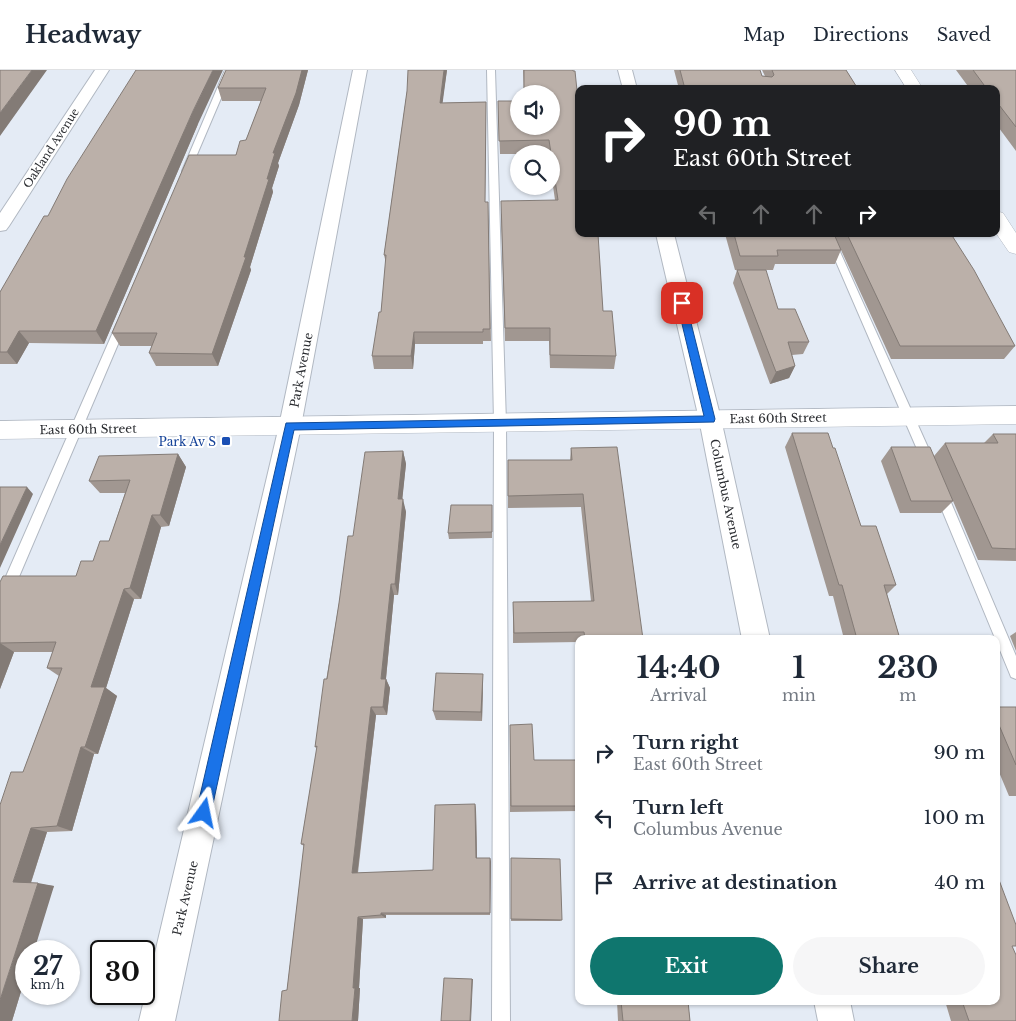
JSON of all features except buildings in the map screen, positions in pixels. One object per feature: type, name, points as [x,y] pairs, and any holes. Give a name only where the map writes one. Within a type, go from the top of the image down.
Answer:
[{"type":"street","name":"Oakland Avenue","points":[[0,226],[102,70]]},
{"type":"street","name":"Park Avenue","points":[[157,1021],[290,426],[360,70]]},
{"type":"street","points":[[626,70],[629,85]]},
{"type":"street","points":[[904,70],[913,85]]},
{"type":"street","points":[[1000,223],[1016,248]]},
{"type":"street","name":"Columbus Avenue","points":[[666,237],[710,419],[755,635]]},
{"type":"street","name":"East 60th Street","points":[[0,430],[1016,415]]},
{"type":"street","points":[[833,1005],[836,1021]]},
{"type":"lane","points":[[183,178],[229,70]]},
{"type":"lane","points":[[491,70],[500,423],[501,1021]]},
{"type":"lane","points":[[829,237],[910,416],[1016,672]]},
{"type":"lane","points":[[0,605],[126,313]]},
{"type":"place","name":"Park Av S","points":[[226,441]]},
{"type":"route","points":[[204,813],[290,426],[710,419],[682,303]]}]
